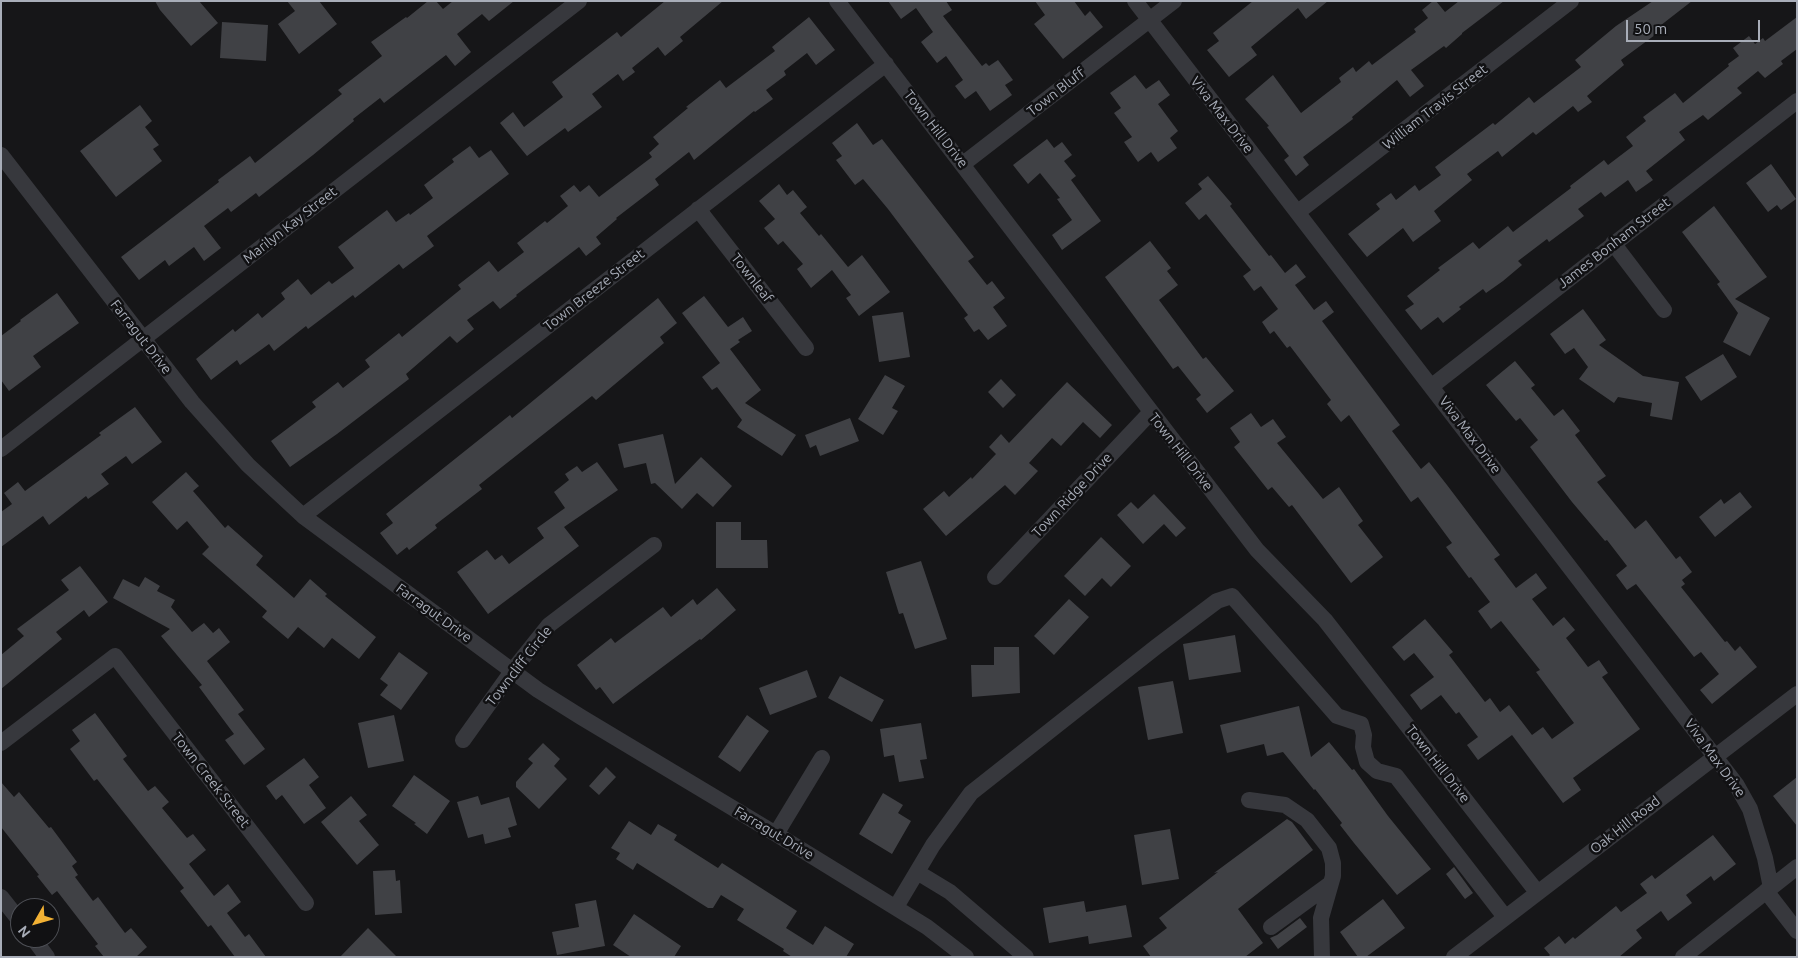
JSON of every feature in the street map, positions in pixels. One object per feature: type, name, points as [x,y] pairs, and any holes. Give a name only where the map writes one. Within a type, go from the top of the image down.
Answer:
[{"type":"street","name":"Marilyn Kay Street","points":[[1,448],[579,1]]},
{"type":"street","name":"Town Hill Drive","points":[[837,1],[963,164],[1150,413],[1257,550],[1325,620],[1537,892]]},
{"type":"street","name":"Viva Max Drive","points":[[1135,1],[1736,784],[1750,809],[1765,858],[1769,889],[1797,931]]},
{"type":"street","name":"Town Bluff","points":[[963,164],[1174,1]]},
{"type":"street","name":"William Travis Street","points":[[1298,212],[1571,1]]},
{"type":"street","name":"Town Breeze Street","points":[[303,516],[886,64]]},
{"type":"street","name":"James Bonham Street","points":[[1432,386],[1797,101]]},
{"type":"street","name":"Farragut Drive","points":[[1,155],[192,402],[248,465],[303,516],[538,690],[927,926],[966,957]]},
{"type":"street","name":"Townleaf","points":[[698,209],[806,348]]},
{"type":"street","points":[[1613,243],[1664,310]]},
{"type":"street","name":"Town Ridge Drive","points":[[995,577],[1150,413]]},
{"type":"street","name":"Towncliff Circle","points":[[463,740],[512,670],[549,625],[654,545]]},
{"type":"street","points":[[896,908],[938,838],[971,793],[1156,647],[1217,601],[1232,596],[1337,716],[1351,719],[1361,724],[1364,735],[1363,747],[1367,762],[1377,771],[1396,776],[1505,917]]},
{"type":"street","name":"Town Creek Street","points":[[1,743],[115,656],[306,903]]},
{"type":"street","name":"Oak Hill Road","points":[[1454,957],[1797,694]]},
{"type":"street","points":[[776,834],[822,758]]},
{"type":"street","points":[[1249,800],[1285,805],[1307,820],[1329,848],[1334,862],[1321,918],[1326,954]]},
{"type":"street","points":[[1683,957],[1797,868]]},
{"type":"street","points":[[917,872],[950,892],[1026,957]]},
{"type":"street","points":[[1271,927],[1330,884]]},
{"type":"street","points":[[1,897],[10,908]]},
{"type":"building","points":[[155,1],[199,1],[218,23],[191,46],[160,10]]},
{"type":"building","points":[[287,1],[319,1],[337,24],[299,54],[278,24],[295,11]]},
{"type":"building","points":[[428,1],[436,1],[443,9],[453,1],[514,1],[489,21],[482,14],[457,34],[471,52],[455,66],[446,55],[384,103],[380,98],[353,119],[354,121],[313,155],[259,197],[256,193],[231,212],[228,208],[204,226],[221,248],[204,261],[194,247],[169,266],[165,260],[139,280],[121,257],[250,156],[255,163],[342,94],[338,90],[382,56],[371,42],[407,18]]},
{"type":"building","points":[[665,1],[723,1],[680,37],[683,41],[665,56],[658,47],[632,68],[635,72],[623,81],[618,74],[592,94],[602,107],[568,132],[565,128],[527,156],[500,123],[513,112],[524,127],[563,97],[552,82],[617,32],[621,37]]},
{"type":"building","points":[[888,1],[946,1],[952,10],[943,16],[982,66],[986,63],[989,66],[998,60],[1013,80],[1005,85],[1012,95],[990,111],[976,91],[965,99],[955,86],[963,80],[946,56],[937,63],[921,42],[933,32],[916,8],[901,19]]},
{"type":"building","points":[[1035,1],[1074,1],[1085,16],[1090,11],[1103,27],[1063,59],[1034,24],[1045,15]]},
{"type":"building","points":[[1253,1],[1328,1],[1306,19],[1298,8],[1251,47],[1257,55],[1229,77],[1207,50],[1219,41],[1213,33]]},
{"type":"building","points":[[1433,1],[1436,1],[1445,12],[1459,1],[1504,1],[1462,33],[1446,48],[1444,46],[1411,70],[1424,86],[1410,97],[1397,80],[1352,117],[1353,119],[1303,157],[1309,165],[1296,176],[1284,160],[1289,156],[1267,127],[1269,126],[1245,99],[1273,75],[1301,113],[1341,82],[1339,78],[1353,67],[1356,72],[1369,61],[1372,65],[1416,32],[1414,29],[1428,18],[1422,10]]},
{"type":"building","points":[[1653,1],[1692,1],[1656,29],[1659,32],[1621,60],[1624,65],[1587,96],[1592,102],[1578,112],[1573,106],[1536,135],[1533,132],[1502,157],[1498,151],[1467,174],[1472,180],[1434,211],[1441,221],[1413,242],[1403,228],[1367,257],[1348,234],[1380,209],[1376,204],[1391,193],[1396,200],[1415,185],[1419,191],[1441,175],[1435,167],[1493,123],[1495,125],[1529,97],[1534,103],[1581,67],[1575,60],[1616,26]]},
{"type":"building","points":[[809,17],[835,50],[816,65],[807,53],[784,71],[786,75],[766,90],[773,99],[754,111],[694,160],[689,152],[655,179],[659,185],[616,218],[596,237],[601,244],[586,256],[579,247],[500,309],[493,301],[467,320],[474,329],[457,343],[450,336],[406,374],[409,379],[290,467],[271,441],[316,407],[312,402],[338,382],[343,388],[370,367],[365,360],[399,333],[402,337],[461,289],[458,285],[489,261],[498,272],[524,252],[517,243],[568,206],[560,196],[574,185],[580,192],[589,185],[599,197],[652,157],[649,153],[659,144],[653,137],[688,108],[686,107],[720,80],[726,88],[775,51],[772,47]]},
{"type":"building","points":[[1797,17],[1797,49],[1781,61],[1783,64],[1765,78],[1758,71],[1737,88],[1742,93],[1708,120],[1703,115],[1679,132],[1685,140],[1646,171],[1653,180],[1636,192],[1628,180],[1605,197],[1601,192],[1578,209],[1584,216],[1549,242],[1547,239],[1518,261],[1522,265],[1503,281],[1486,293],[1483,289],[1459,307],[1461,309],[1443,323],[1438,317],[1421,330],[1405,310],[1414,304],[1407,296],[1440,270],[1438,268],[1473,242],[1479,249],[1508,226],[1513,232],[1604,160],[1608,165],[1633,146],[1626,137],[1646,121],[1643,117],[1675,93],[1683,103],[1729,66],[1728,64],[1739,56],[1733,48],[1749,36],[1755,44],[1763,38],[1765,41]]},
{"type":"building","points":[[222,22],[268,25],[266,61],[220,58]]},
{"type":"building","points":[[1135,75],[1146,89],[1159,80],[1170,95],[1158,104],[1178,131],[1170,138],[1177,148],[1158,162],[1151,152],[1138,162],[1124,142],[1132,137],[1114,113],[1121,108],[1110,93]]},
{"type":"building","points":[[140,105],[152,121],[145,127],[159,145],[153,149],[162,161],[116,197],[80,151]]},
{"type":"building","points":[[857,123],[873,145],[882,139],[974,257],[968,261],[987,285],[992,281],[1005,298],[993,307],[1007,326],[988,340],[979,329],[974,332],[964,318],[968,315],[863,179],[855,185],[836,160],[842,156],[832,143]]},
{"type":"building","points":[[1047,139],[1054,148],[1062,142],[1072,155],[1064,161],[1076,176],[1071,180],[1101,221],[1062,250],[1052,235],[1072,220],[1057,199],[1060,198],[1040,173],[1028,184],[1013,165]]},
{"type":"building","points":[[470,146],[479,158],[491,150],[509,174],[427,236],[434,246],[403,269],[399,264],[355,298],[353,295],[308,329],[306,326],[274,351],[269,344],[240,365],[237,360],[211,380],[196,359],[233,329],[235,332],[258,313],[262,318],[285,299],[281,293],[298,279],[311,295],[329,281],[332,284],[354,268],[338,247],[387,210],[396,222],[409,213],[410,215],[433,198],[424,185],[454,162],[452,159]]},
{"type":"building","points":[[1771,164],[1796,199],[1781,210],[1777,205],[1768,212],[1746,183]]},
{"type":"building","points":[[1208,176],[1232,204],[1230,206],[1269,256],[1271,255],[1285,273],[1296,264],[1306,277],[1295,285],[1314,310],[1326,301],[1334,312],[1322,321],[1400,425],[1392,431],[1421,469],[1429,462],[1500,555],[1494,559],[1516,588],[1536,573],[1547,588],[1532,599],[1553,626],[1564,617],[1575,630],[1566,638],[1588,667],[1599,660],[1608,673],[1602,677],[1640,729],[1573,778],[1581,790],[1563,803],[1512,735],[1478,760],[1467,745],[1478,737],[1459,712],[1456,714],[1441,695],[1421,710],[1410,695],[1434,677],[1414,653],[1404,661],[1392,647],[1425,619],[1453,652],[1449,655],[1485,702],[1490,698],[1500,712],[1509,705],[1532,735],[1543,727],[1552,739],[1574,723],[1536,672],[1540,670],[1501,621],[1491,629],[1478,611],[1490,602],[1446,547],[1452,543],[1418,497],[1411,502],[1349,415],[1341,422],[1327,404],[1331,400],[1290,346],[1287,348],[1274,331],[1270,334],[1262,322],[1278,309],[1261,286],[1254,291],[1243,276],[1251,270],[1206,214],[1199,220],[1185,203],[1202,189],[1198,184]]},
{"type":"building","points":[[779,184],[787,195],[793,190],[807,207],[800,213],[819,236],[821,234],[848,267],[862,255],[890,292],[859,316],[846,298],[851,295],[832,270],[811,288],[797,269],[803,264],[783,241],[778,245],[764,228],[775,219],[759,201]]},
{"type":"building","points":[[1714,206],[1767,277],[1735,299],[1770,318],[1750,356],[1723,342],[1738,313],[1717,284],[1720,282],[1682,232]]},
{"type":"building","points":[[1150,241],[1171,268],[1167,271],[1178,285],[1159,300],[1203,359],[1206,357],[1234,391],[1207,413],[1196,399],[1201,395],[1178,366],[1173,369],[1105,277]]},
{"type":"building","points":[[57,293],[79,323],[33,356],[41,367],[9,391],[1,380],[1,336]]},
{"type":"building","points":[[704,296],[728,327],[743,317],[752,331],[738,340],[740,342],[730,349],[761,390],[745,403],[796,435],[782,456],[737,427],[742,420],[717,387],[712,390],[702,377],[720,363],[682,313]]},
{"type":"building","points":[[658,298],[677,323],[660,337],[664,343],[596,400],[592,396],[479,485],[482,489],[435,525],[437,528],[409,550],[407,547],[397,555],[380,533],[393,523],[386,514],[510,415],[512,418]]},
{"type":"building","points":[[1583,309],[1606,340],[1599,345],[1643,376],[1679,382],[1672,420],[1650,416],[1652,403],[1618,397],[1614,403],[1579,379],[1588,367],[1574,348],[1565,354],[1550,334]]},
{"type":"building","points":[[903,312],[910,357],[879,362],[872,316]]},
{"type":"building","points":[[1723,354],[1737,377],[1701,401],[1685,377]]},
{"type":"building","points":[[1515,361],[1535,385],[1531,388],[1554,416],[1563,409],[1580,431],[1575,435],[1606,476],[1597,482],[1635,529],[1646,520],[1676,559],[1680,556],[1692,572],[1682,580],[1685,584],[1681,587],[1725,642],[1727,641],[1735,651],[1740,646],[1757,667],[1712,704],[1700,690],[1719,674],[1701,652],[1694,657],[1636,584],[1627,590],[1616,575],[1627,566],[1607,540],[1605,541],[1572,502],[1530,447],[1538,440],[1520,418],[1516,421],[1486,385]]},
{"type":"building","points":[[885,375],[905,386],[892,408],[898,411],[883,435],[858,419]]},
{"type":"building","points":[[1001,379],[1016,395],[1003,408],[988,392]]},
{"type":"building","points":[[1067,382],[1112,425],[1100,438],[1083,422],[1061,446],[1052,438],[1029,463],[1038,471],[1015,495],[1005,485],[946,536],[923,509],[944,491],[949,497],[971,477],[972,479],[996,454],[989,447],[1001,434],[1009,443]]},
{"type":"building","points":[[135,407],[162,442],[132,464],[126,456],[101,474],[109,484],[88,499],[86,496],[49,525],[43,516],[1,547],[1,512],[12,504],[4,493],[18,482],[25,491],[101,435],[99,433]]},
{"type":"building","points":[[1251,413],[1261,427],[1273,419],[1286,437],[1277,443],[1323,499],[1339,487],[1363,521],[1358,525],[1383,557],[1351,583],[1292,505],[1289,507],[1272,487],[1268,490],[1234,447],[1240,442],[1230,428]]},
{"type":"building","points":[[850,418],[859,441],[820,456],[816,445],[810,448],[805,435]]},
{"type":"building","points":[[663,434],[675,484],[701,457],[732,486],[713,507],[697,493],[682,509],[655,483],[651,484],[646,463],[624,468],[618,444]]},
{"type":"building","points":[[597,462],[618,490],[564,527],[579,546],[488,614],[457,572],[487,550],[495,560],[502,555],[509,564],[544,538],[537,528],[565,508],[554,492],[569,480],[565,474],[577,466],[582,472]]},
{"type":"building","points":[[186,472],[199,486],[193,491],[225,528],[228,525],[263,556],[256,565],[294,598],[310,579],[327,594],[325,596],[376,637],[359,659],[332,638],[324,648],[298,627],[288,639],[262,617],[267,611],[202,554],[209,547],[187,521],[177,530],[152,502]]},
{"type":"building","points":[[1740,492],[1752,507],[1715,537],[1699,517],[1721,499],[1724,504]]},
{"type":"building","points":[[1154,494],[1186,528],[1176,537],[1164,524],[1143,544],[1117,515],[1131,502],[1138,509]]},
{"type":"building","points":[[716,522],[741,522],[741,540],[767,540],[768,568],[716,568]]},
{"type":"building","points":[[1101,537],[1131,566],[1111,587],[1102,578],[1085,596],[1064,576]]},
{"type":"building","points":[[921,561],[947,639],[915,649],[903,613],[899,614],[886,572]]},
{"type":"building","points":[[80,566],[108,602],[89,617],[84,610],[56,632],[62,639],[1,689],[1,655],[24,636],[17,629],[69,590],[61,580]]},
{"type":"building","points":[[145,577],[160,586],[157,591],[175,600],[171,607],[192,632],[204,623],[213,633],[219,628],[230,642],[207,661],[244,710],[238,714],[265,749],[244,765],[225,740],[234,734],[199,687],[202,685],[161,636],[170,629],[113,598],[123,579],[139,587]]},
{"type":"building","points":[[717,588],[736,610],[701,640],[613,704],[600,687],[596,690],[577,665],[611,638],[615,643],[663,607],[671,617],[693,599],[697,605]]},
{"type":"building","points":[[1069,599],[1089,617],[1054,655],[1034,636]]},
{"type":"building","points":[[1235,635],[1241,672],[1189,680],[1183,644]]},
{"type":"building","points":[[994,647],[1019,647],[1020,693],[972,697],[971,665],[994,665]]},
{"type":"building","points":[[399,652],[428,673],[401,710],[380,695],[388,685],[380,679]]},
{"type":"building","points":[[807,670],[817,697],[770,715],[759,688]]},
{"type":"building","points":[[840,676],[884,700],[872,722],[828,698]]},
{"type":"building","points":[[1173,681],[1183,733],[1148,740],[1138,687]]},
{"type":"building","points":[[1299,706],[1311,757],[1329,742],[1352,770],[1354,769],[1388,816],[1431,869],[1397,895],[1340,825],[1342,823],[1315,789],[1283,752],[1267,756],[1264,744],[1227,753],[1220,725]]},
{"type":"building","points":[[95,713],[127,756],[123,759],[148,791],[155,786],[169,802],[162,808],[187,838],[193,834],[206,850],[189,864],[214,896],[228,884],[241,902],[227,913],[245,937],[249,934],[266,957],[235,957],[211,925],[208,927],[180,891],[184,888],[97,779],[94,781],[70,749],[80,741],[72,730]]},
{"type":"building","points":[[394,715],[404,761],[368,768],[358,723]]},
{"type":"building","points":[[747,715],[769,731],[740,772],[718,757]]},
{"type":"building","points":[[921,723],[927,759],[920,760],[924,778],[899,782],[894,755],[884,757],[880,729]]},
{"type":"building","points":[[543,743],[560,759],[554,766],[567,779],[539,809],[516,787],[516,782],[533,763],[528,759]]},
{"type":"building","points":[[304,758],[319,777],[309,785],[326,808],[304,824],[282,795],[276,800],[266,786]]},
{"type":"building","points":[[606,767],[616,777],[599,795],[589,786]]},
{"type":"building","points":[[414,775],[450,801],[427,834],[414,824],[416,823],[392,806]]},
{"type":"building","points":[[1797,777],[1797,826],[1773,796]]},
{"type":"building","points":[[1,782],[14,797],[19,792],[49,828],[51,827],[77,862],[72,866],[78,875],[75,877],[93,901],[98,897],[125,933],[131,928],[147,947],[136,957],[104,957],[95,946],[98,944],[57,891],[52,895],[37,876],[39,875],[1,827]]},
{"type":"building","points":[[883,793],[903,805],[898,813],[911,821],[892,854],[859,834]]},
{"type":"building","points":[[351,796],[367,815],[359,821],[379,845],[357,865],[321,822]]},
{"type":"building","points":[[478,796],[481,805],[509,797],[517,825],[508,828],[511,837],[485,844],[483,834],[468,838],[457,802]]},
{"type":"building","points":[[1287,819],[1292,822],[1313,850],[1238,909],[1263,943],[1245,957],[1151,957],[1143,946],[1167,928],[1159,918],[1218,872],[1214,873]]},
{"type":"building","points":[[629,821],[651,835],[658,824],[677,835],[674,840],[718,868],[722,863],[797,911],[786,928],[813,945],[825,926],[854,944],[846,957],[792,957],[783,951],[784,949],[737,920],[744,909],[721,895],[713,908],[708,908],[637,863],[633,870],[616,859],[620,853],[611,848]]},
{"type":"building","points":[[1170,829],[1179,879],[1142,885],[1134,835]]},
{"type":"building","points":[[1713,835],[1736,864],[1714,881],[1711,876],[1686,895],[1692,903],[1668,921],[1661,911],[1636,930],[1642,938],[1619,957],[1548,957],[1550,955],[1544,948],[1559,936],[1565,944],[1573,937],[1575,939],[1616,906],[1621,912],[1647,893],[1640,884],[1652,875],[1655,879]]},
{"type":"building","points":[[1454,867],[1473,893],[1465,899],[1446,874]]},
{"type":"building","points":[[395,870],[396,881],[400,880],[402,913],[375,915],[373,871]]},
{"type":"building","points":[[1383,899],[1405,928],[1366,957],[1358,957],[1340,932]]},
{"type":"building","points":[[596,900],[605,946],[557,955],[552,932],[579,927],[575,904]]},
{"type":"building","points":[[1084,901],[1086,912],[1126,905],[1132,937],[1089,944],[1088,936],[1049,943],[1043,908]]},
{"type":"building","points":[[634,914],[681,946],[674,957],[631,957],[613,945]]},
{"type":"building","points":[[1300,918],[1307,927],[1278,949],[1270,938]]},
{"type":"building","points":[[368,928],[397,957],[340,957]]}]
